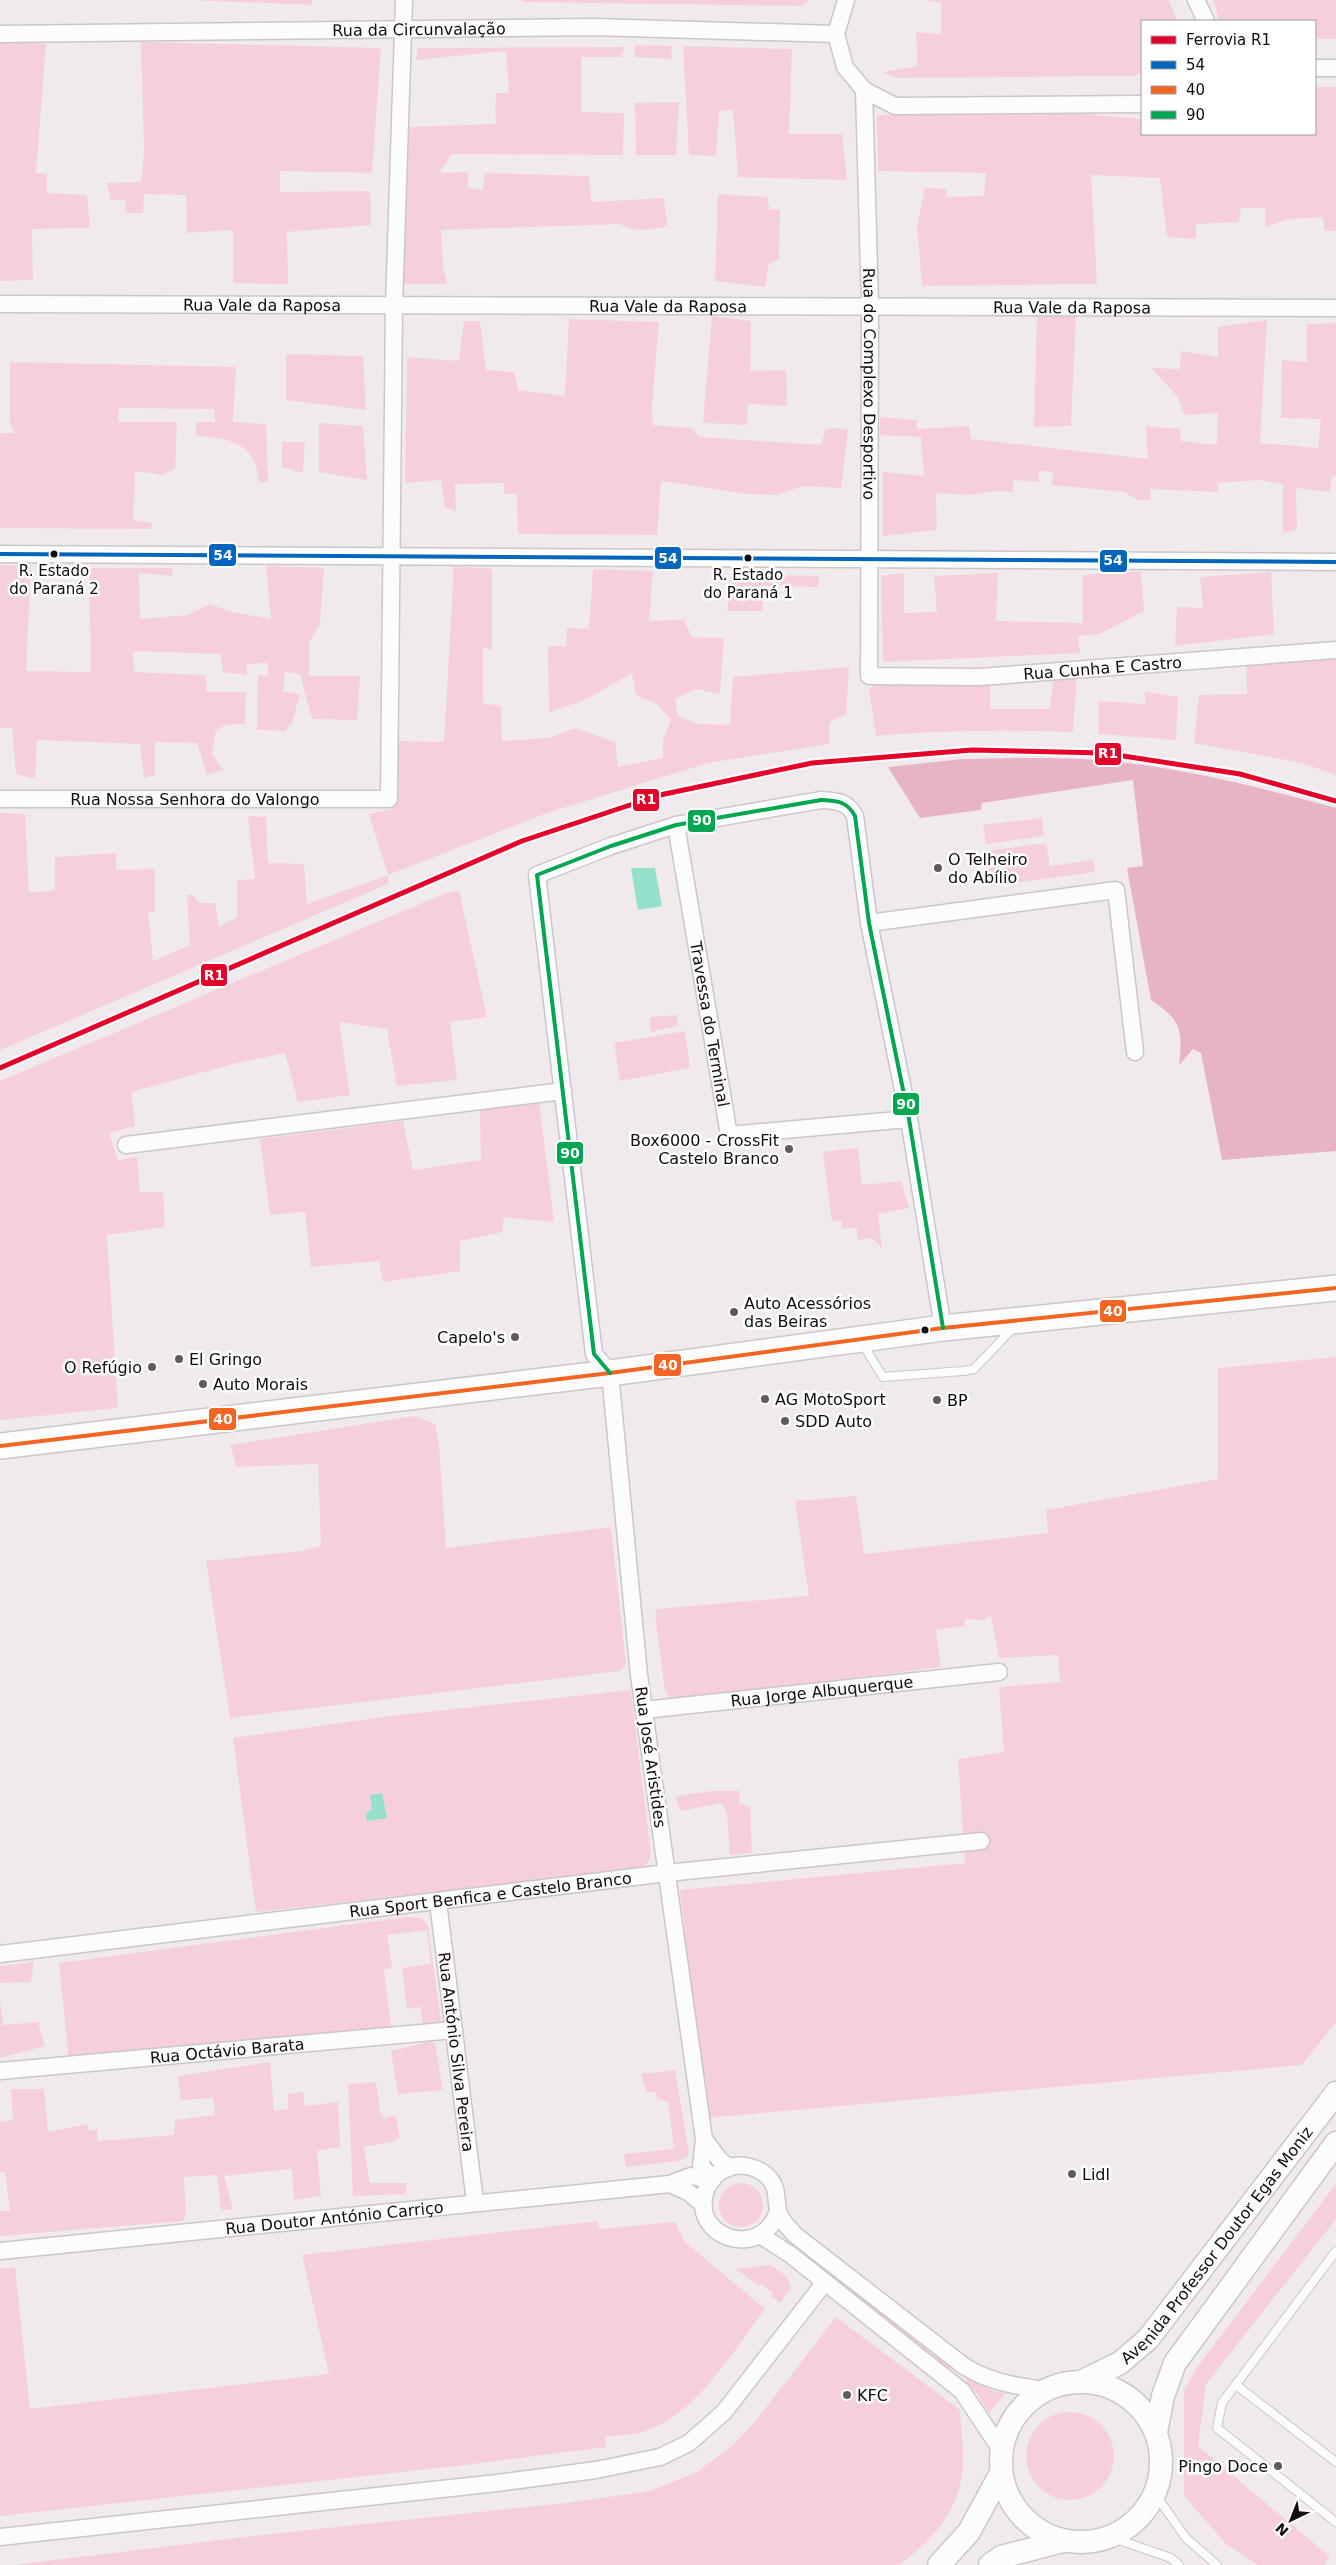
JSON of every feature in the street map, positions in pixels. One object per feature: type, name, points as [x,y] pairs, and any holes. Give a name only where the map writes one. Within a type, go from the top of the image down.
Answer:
[{"type":"main road","points":[[0,1446],[610,1373],[943,1328],[1336,1288]]},
{"type":"main road","name":"Avenida Professor Doutor Egas Moniz","points":[[1083,2381],[1120,2363],[1148,2339],[1336,2093]]},
{"type":"main road","name":"Avenida Professor Doutor Egas Moniz","points":[[1156,2432],[1164,2396],[1175,2363],[1336,2143]]},
{"type":"main road","points":[[1083,2381],[1106,2385],[1127,2396],[1144,2412],[1156,2432],[1161,2453],[1160,2474],[1155,2494],[1144,2512],[1129,2526],[1110,2537],[1087,2542],[1063,2540],[1040,2531],[1021,2516],[1008,2496],[1001,2473],[1001,2450],[1005,2433],[1014,2416],[1033,2397],[1044,2390],[1057,2385],[1083,2381]]},
{"type":"main road","points":[[939,2565],[969,2532],[1001,2473]]},
{"type":"main road","points":[[990,2565],[1001,2557],[1063,2540]]},
{"type":"street","points":[[393,555],[394,306],[404,0]]},
{"type":"street","points":[[846,0],[836,34],[845,67],[864,90],[895,106],[1141,104]]},
{"type":"street","points":[[1196,0],[1206,20]]},
{"type":"street","name":"Rua da Circunvalação","points":[[0,34],[403,31],[594,27],[836,34]]},
{"type":"street","points":[[1316,68],[1336,68]]},
{"type":"street","name":"Rua do Complexo Desportivo","points":[[864,90],[870,306],[869,676]]},
{"type":"street","name":"Rua Vale da Raposa","points":[[0,304],[1336,308]]},
{"type":"street","points":[[0,554],[1336,562]]},
{"type":"street","name":"Rua Nossa Senhora do Valongo","points":[[0,799],[389,799],[393,555]]},
{"type":"street","name":"Rua Cunha E Castro","points":[[869,676],[980,677],[1336,650]]},
{"type":"street","points":[[610,1373],[594,1354],[537,875],[611,846],[676,825],[821,800],[838,801],[849,805],[855,816],[869,923],[909,1119],[943,1328]]},
{"type":"street","name":"Travessa do Terminal","points":[[676,825],[729,1135],[909,1119]]},
{"type":"street","points":[[869,923],[1116,890],[1135,1052]]},
{"type":"street","points":[[126,1145],[562,1091]]},
{"type":"street","name":"Rua José Aristides","points":[[610,1373],[644,1710],[704,2140],[701,2166],[712,2180]]},
{"type":"street","name":"Rua Jorge Albuquerque","points":[[644,1710],[999,1672]]},
{"type":"street","name":"Rua Sport Benfica e Castelo Branco","points":[[0,1954],[667,1873],[981,1841]]},
{"type":"street","name":"Rua António Silva Pereira","points":[[438,1902],[475,2202]]},
{"type":"street","name":"Rua Octávio Barata","points":[[0,2071],[454,2030]]},
{"type":"street","points":[[704,2140],[729,2168]]},
{"type":"street","points":[[748,2166],[768,2176],[775,2186],[778,2198],[778,2211],[772,2224],[760,2235],[750,2239],[729,2238],[711,2225],[704,2205],[705,2194],[712,2180],[729,2168],[748,2166]]},
{"type":"street","name":"Rua Doutor António Carriço","points":[[0,2250],[670,2184],[691,2176],[712,2180]]},
{"type":"street","points":[[670,2184],[688,2192],[704,2205]]},
{"type":"street","points":[[778,2211],[795,2234],[964,2366],[979,2376],[1016,2386],[1044,2390]]},
{"type":"street","points":[[760,2235],[826,2282],[962,2391],[1001,2450]]},
{"type":"street","points":[[0,2537],[497,2483],[596,2470],[660,2457],[689,2443],[724,2412],[826,2282]]},
{"type":"lane","points":[[860,1340],[883,1377],[963,1371],[974,1369],[987,1358],[1020,1320]]},
{"type":"lane","points":[[1336,2251],[1222,2403],[1217,2428],[1336,2522]]},
{"type":"lane","points":[[1236,2385],[1336,2462]]},
{"type":"lane","points":[[1155,2494],[1186,2538],[1217,2565]]},
{"type":"lane","points":[[1110,2537],[1171,2558],[1180,2565]]},
{"type":"shaded area","points":[[192,0],[312,0],[312,5]]},
{"type":"shaded area","points":[[522,0],[810,0],[803,6],[522,2]]},
{"type":"shaded area","points":[[923,0],[1169,0],[1177,20],[1141,20],[1141,72],[1134,76],[896,78],[883,72],[918,66],[916,32],[941,34],[941,2]]},
{"type":"shaded area","points":[[1214,0],[1336,0],[1336,39],[1316,39],[1316,20],[1219,20]]},
{"type":"shaded area","points":[[0,41],[46,44],[36,173],[47,174],[47,193],[87,195],[90,228],[32,229],[33,280],[0,281]]},
{"type":"shaded area","points":[[141,42],[381,48],[372,173],[280,171],[280,192],[370,191],[371,225],[287,232],[288,284],[233,283],[233,230],[187,233],[186,195],[144,194],[143,213],[125,213],[126,200],[111,200],[107,183],[141,182],[144,152]]},
{"type":"shaded area","points":[[635,45],[672,46],[671,59],[634,57]]},
{"type":"shaded area","points":[[683,46],[792,49],[789,134],[842,134],[847,180],[738,177],[733,110],[719,111],[716,156],[689,155]]},
{"type":"shaded area","points":[[625,47],[621,57],[581,57],[581,112],[624,113],[623,155],[452,154],[439,173],[468,172],[468,188],[483,190],[485,173],[589,176],[591,202],[664,198],[667,226],[643,230],[631,229],[620,224],[441,230],[443,268],[447,284],[404,284],[406,127],[497,124],[495,112],[496,93],[509,93],[506,51],[416,60],[418,48]]},
{"type":"shaded area","points":[[1316,87],[1336,87],[1336,231],[1324,231],[1323,217],[1289,219],[1265,227],[1265,208],[1241,208],[1239,222],[1196,224],[1196,239],[1167,237],[1160,178],[1091,175],[1097,284],[922,286],[917,226],[925,188],[947,189],[946,197],[984,196],[986,173],[878,171],[877,115],[1084,114],[1141,119],[1141,135],[1316,135]]},
{"type":"shaded area","points":[[679,102],[676,155],[636,155],[635,103]]},
{"type":"shaded area","points":[[718,194],[767,197],[770,210],[780,209],[779,260],[769,264],[765,287],[715,281]]},
{"type":"shaded area","points":[[1037,314],[1076,315],[1071,426],[1034,427]]},
{"type":"shaded area","points":[[712,316],[751,321],[750,371],[786,370],[787,406],[748,404],[747,425],[703,423]]},
{"type":"shaded area","points":[[569,319],[659,322],[652,407],[653,425],[691,428],[700,437],[821,445],[825,430],[837,428],[848,430],[841,488],[803,486],[776,495],[748,494],[661,481],[657,535],[518,534],[517,494],[505,494],[503,483],[455,484],[456,511],[445,507],[441,480],[405,483],[407,357],[459,361],[464,321],[480,321],[486,370],[514,372],[518,390],[565,396]]},
{"type":"shaded area","points":[[1267,320],[1260,443],[1318,448],[1321,419],[1281,418],[1282,360],[1307,362],[1307,324],[1336,323],[1336,476],[1332,476],[1330,492],[1296,488],[1297,529],[1283,533],[1283,484],[1259,480],[1217,483],[1219,492],[1150,489],[1150,500],[1138,500],[1124,492],[1052,485],[1053,472],[1038,471],[1039,482],[1013,480],[1013,492],[997,491],[968,495],[936,493],[937,530],[883,536],[883,472],[924,476],[921,437],[880,435],[880,417],[917,420],[917,429],[969,426],[971,439],[1148,459],[1146,426],[1180,429],[1181,441],[1217,445],[1218,413],[1184,415],[1178,397],[1151,368],[1180,369],[1181,351],[1218,357],[1218,327]]},
{"type":"shaded area","points":[[286,354],[363,356],[366,410],[286,400]]},
{"type":"shaded area","points":[[10,362],[236,367],[233,422],[266,424],[268,482],[259,482],[253,458],[239,445],[219,438],[196,436],[196,422],[215,422],[214,409],[119,408],[118,422],[177,422],[175,469],[163,475],[135,471],[133,520],[152,523],[151,529],[0,528],[0,433],[14,433],[10,421]]},
{"type":"shaded area","points":[[319,423],[363,426],[367,480],[319,472]]},
{"type":"shaded area","points":[[282,442],[305,442],[303,473],[282,467]]},
{"type":"shaded area","points":[[0,565],[31,566],[26,671],[91,672],[89,568],[173,568],[172,576],[139,573],[140,619],[188,615],[210,604],[228,611],[271,619],[266,566],[324,568],[320,624],[309,643],[309,676],[360,676],[357,720],[312,719],[300,674],[285,672],[283,692],[300,694],[292,723],[285,731],[257,730],[258,675],[268,676],[268,663],[247,664],[247,675],[223,672],[220,654],[133,651],[134,672],[205,675],[207,692],[246,692],[245,724],[226,725],[216,730],[212,753],[223,770],[207,775],[197,743],[155,742],[155,775],[144,778],[140,744],[37,740],[35,779],[16,774],[12,728],[0,728]]},
{"type":"shaded area","points":[[454,566],[492,569],[492,651],[483,647],[483,703],[501,706],[502,741],[549,738],[575,728],[615,742],[618,767],[663,758],[663,739],[671,720],[657,704],[636,695],[632,673],[585,700],[549,712],[548,646],[566,646],[567,628],[589,629],[593,569],[653,571],[649,621],[684,620],[692,637],[724,638],[720,694],[696,689],[675,699],[678,716],[697,724],[730,725],[733,677],[849,667],[846,714],[830,722],[829,744],[708,763],[550,812],[388,875],[369,814],[393,809],[397,791],[398,741],[444,742]]},
{"type":"shaded area","points":[[1141,571],[1144,611],[1099,634],[1078,636],[1080,653],[883,662],[881,576],[904,573],[904,613],[937,612],[934,576],[998,573],[996,621],[1083,623],[1083,575]]},
{"type":"shaded area","points":[[1271,572],[1274,634],[1175,646],[1177,607],[1203,608],[1200,577]]},
{"type":"shaded area","points":[[731,575],[819,576],[818,587],[762,586],[763,611],[727,611]]},
{"type":"shaded area","points":[[1336,655],[1336,775],[1302,763],[1194,743],[1199,695],[1247,694],[1246,664]]},
{"type":"shaded area","points":[[1077,674],[1073,732],[974,731],[876,736],[869,690],[880,681],[990,683],[990,709],[1050,709],[1054,675]]},
{"type":"shaded area","points":[[1145,692],[1178,697],[1176,740],[1098,734],[1099,701],[1145,704]]},
{"type":"shaded area","points":[[1066,758],[1153,766],[1206,776],[1336,808],[1336,1151],[1222,1160],[1201,1053],[1193,1049],[1179,1065],[1181,1042],[1178,1026],[1169,1014],[1151,1000],[1127,868],[1143,866],[1133,780],[982,803],[981,810],[920,818],[888,767],[963,759]]},
{"type":"shaded area","points":[[0,813],[25,814],[29,893],[55,890],[55,857],[116,853],[116,870],[155,869],[155,912],[148,911],[153,961],[190,945],[187,895],[193,895],[199,903],[215,903],[219,927],[237,917],[237,880],[255,879],[248,816],[266,817],[268,863],[304,864],[307,904],[388,875],[388,884],[0,1050]]},
{"type":"shaded area","points":[[1042,818],[1044,836],[986,844],[983,825]]},
{"type":"shaded area","points":[[1046,843],[1050,866],[1093,860],[1095,872],[991,886],[986,851]]},
{"type":"shaded area","points":[[631,868],[655,868],[662,906],[638,910]]},
{"type":"shaded area","points":[[459,891],[487,1017],[450,1022],[457,1080],[397,1086],[387,1029],[339,1022],[350,1095],[298,1102],[285,1053],[237,1063],[131,1092],[135,1126],[109,1133],[118,1160],[137,1157],[140,1192],[163,1192],[165,1227],[107,1235],[118,1408],[0,1420],[0,1081],[446,893]]},
{"type":"shaded area","points":[[677,1015],[678,1026],[651,1032],[650,1017]]},
{"type":"shaded area","points":[[685,1031],[690,1068],[620,1081],[614,1043]]},
{"type":"shaded area","points":[[539,1101],[554,1222],[504,1217],[502,1232],[460,1241],[460,1271],[383,1282],[379,1261],[311,1267],[305,1212],[270,1215],[260,1139],[403,1121],[413,1170],[481,1160],[480,1110]]},
{"type":"shaded area","points":[[858,1148],[862,1185],[901,1181],[909,1208],[878,1214],[882,1248],[872,1238],[858,1240],[857,1228],[842,1229],[841,1220],[832,1222],[823,1152]]},
{"type":"shaded area","points":[[1336,1357],[1336,2022],[1302,2065],[706,2118],[680,1890],[965,1863],[958,1759],[1004,1752],[999,1687],[1060,1682],[1058,1655],[999,1658],[991,1614],[984,1620],[965,1619],[965,1626],[936,1630],[941,1667],[677,1700],[670,1698],[665,1691],[655,1615],[657,1609],[809,1596],[795,1501],[856,1496],[864,1554],[1048,1533],[1046,1510],[1218,1479],[1218,1368]]},
{"type":"shaded area","points":[[415,1416],[435,1424],[439,1445],[446,1548],[611,1527],[626,1664],[620,1671],[230,1718],[206,1561],[302,1551],[321,1546],[318,1464],[237,1467],[230,1445]]},
{"type":"shaded area","points":[[631,1690],[651,1855],[647,1864],[639,1869],[256,1912],[233,1738],[398,1715]]},
{"type":"shaded area","points":[[712,1791],[740,1791],[739,1804],[750,1806],[752,1853],[730,1855],[727,1813],[722,1803],[680,1811],[676,1796]]},
{"type":"shaded area","points":[[382,1793],[387,1818],[367,1821],[366,1814],[372,1809],[370,1795]]},
{"type":"shaded area","points":[[407,1917],[421,1918],[428,1926],[441,2022],[423,2024],[421,2007],[407,2009],[402,1968],[431,1964],[427,1930],[387,1935],[392,1968],[384,1970],[391,2027],[69,2062],[59,1963]]},
{"type":"shaded area","points":[[34,1962],[31,1982],[0,1983],[0,1966]]},
{"type":"shaded area","points":[[0,1999],[3,2025],[38,2022],[45,2046],[0,2058]]},
{"type":"shaded area","points":[[428,2042],[435,2043],[443,2090],[398,2094],[391,2051]]},
{"type":"shaded area","points":[[270,2062],[274,2111],[288,2109],[288,2094],[303,2092],[305,2106],[338,2102],[340,2147],[317,2151],[321,2196],[294,2200],[292,2169],[224,2176],[233,2209],[221,2211],[217,2175],[184,2177],[186,2214],[183,2221],[0,2236],[0,2211],[10,2211],[5,2172],[0,2172],[0,2122],[13,2120],[11,2089],[44,2089],[48,2132],[87,2124],[89,2131],[97,2129],[98,2141],[174,2135],[175,2120],[215,2115],[213,2098],[181,2100],[178,2076]]},
{"type":"shaded area","points":[[675,2070],[689,2153],[686,2158],[678,2161],[626,2167],[624,2154],[674,2149],[668,2102],[658,2099],[655,2092],[647,2093],[641,2074]]},
{"type":"shaded area","points":[[376,2082],[380,2111],[384,2119],[395,2115],[400,2137],[392,2142],[364,2147],[370,2183],[407,2183],[405,2194],[353,2196],[348,2084]]},
{"type":"shaded area","points":[[741,2183],[753,2187],[759,2193],[763,2205],[759,2217],[753,2223],[741,2227],[729,2223],[723,2217],[719,2205],[723,2193],[729,2187]]},
{"type":"shaded area","points":[[1336,2184],[1336,2219],[1206,2384],[1198,2446],[1330,2557],[1324,2565],[1258,2565],[1226,2544],[1184,2496],[1184,2391],[1198,2366]]},
{"type":"shaded area","points":[[598,2221],[599,2229],[675,2222],[685,2242],[765,2309],[712,2380],[680,2412],[662,2424],[643,2432],[605,2437],[606,2447],[465,2465],[0,2516],[0,2269],[15,2267],[30,2409],[329,2374],[302,2255]]},
{"type":"shaded area","points":[[807,2254],[953,2367],[950,2370],[804,2257]]},
{"type":"shaded area","points":[[770,2265],[784,2275],[790,2285],[791,2289],[780,2303],[771,2296],[773,2293],[761,2284],[759,2286],[736,2269]]},
{"type":"shaded area","points":[[836,2317],[960,2410],[963,2468],[956,2498],[942,2524],[933,2535],[899,2565],[14,2565],[252,2536],[565,2503],[650,2491],[697,2472],[732,2446],[754,2423]]},
{"type":"shaded area","points":[[968,2378],[993,2391],[1006,2393],[989,2413],[976,2392],[965,2382]]},
{"type":"shaded area","points":[[1070,2412],[1087,2415],[1101,2425],[1111,2439],[1114,2456],[1111,2473],[1101,2487],[1087,2497],[1070,2500],[1053,2497],[1039,2487],[1029,2473],[1026,2456],[1029,2439],[1039,2425],[1053,2415]]},
{"type":"rail line","name":"R1","points":[[0,1068],[522,841],[660,795],[812,763],[972,750],[1104,753],[1240,774],[1336,801]]},
{"type":"transit line","name":"54","points":[[0,554],[1336,562]]},
{"type":"transit line","name":"90","points":[[610,1373],[594,1354],[537,875],[611,846],[676,825],[821,800],[841,803],[849,807],[855,816],[869,923],[909,1119],[943,1328]]},
{"type":"transit line","name":"40","points":[[0,1446],[610,1373],[943,1328],[1336,1288]]},
{"type":"place","name":"R. Estado do Paraná 2","points":[[54,554]]},
{"type":"place","name":"R. Estado do Paraná 1","points":[[748,558]]},
{"type":"place","name":"O Telheiro do Abílio","points":[[938,868]]},
{"type":"place","name":"Box6000 - CrossFit Castelo Branco","points":[[789,1149]]},
{"type":"place","name":"Auto Acessórios das Beiras","points":[[734,1312]]},
{"type":"place","name":"Capelo's","points":[[515,1337]]},
{"type":"place","name":"El Gringo","points":[[179,1359]]},
{"type":"place","name":"O Refúgio","points":[[152,1367]]},
{"type":"place","name":"Auto Morais","points":[[203,1384]]},
{"type":"place","name":"AG MotoSport","points":[[765,1399]]},
{"type":"place","name":"BP","points":[[937,1400]]},
{"type":"place","name":"SDD Auto","points":[[785,1421]]},
{"type":"place","name":"Lidl","points":[[1072,2174]]},
{"type":"place","name":"KFC","points":[[847,2395]]},
{"type":"place","name":"Pingo Doce","points":[[1278,2466]]}]
